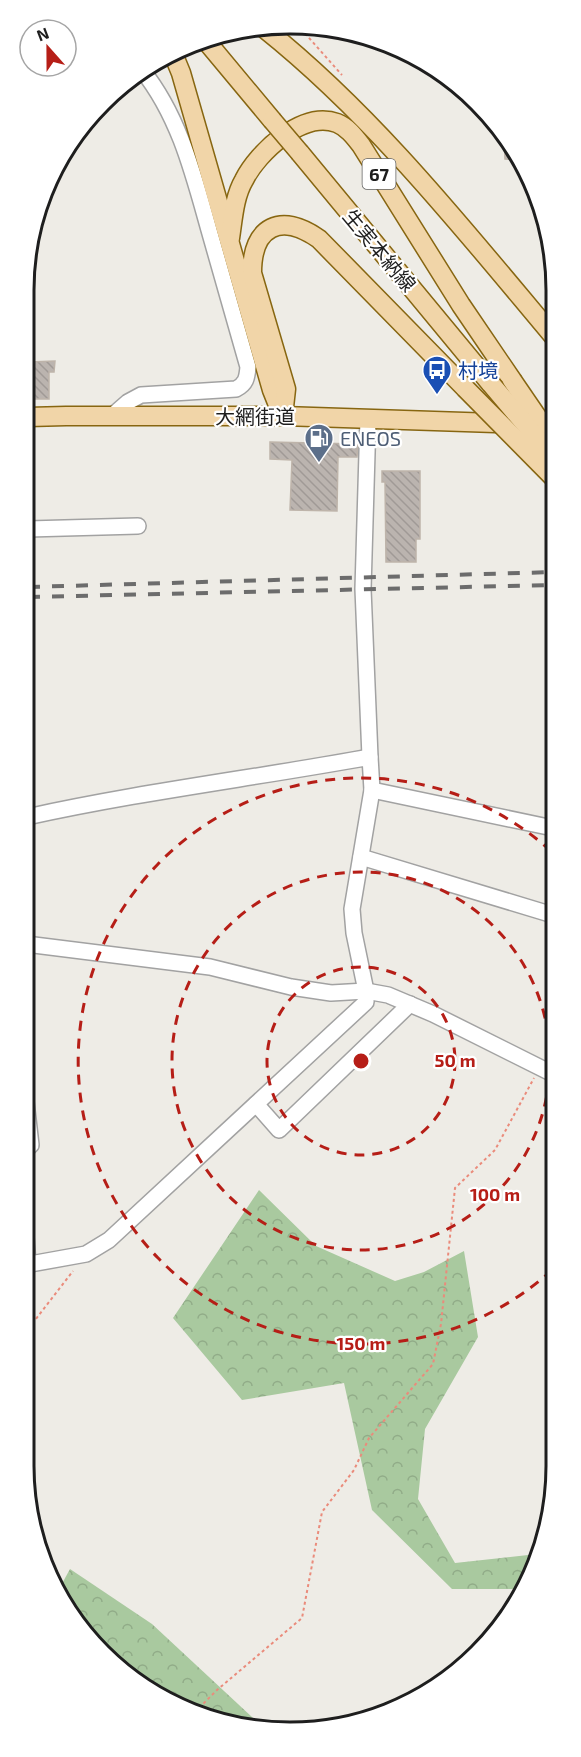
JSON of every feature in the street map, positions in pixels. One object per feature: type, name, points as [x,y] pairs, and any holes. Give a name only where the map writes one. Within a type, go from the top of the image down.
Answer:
[{"type":"main road","name":"67","points":[[272,35],[339,93],[451,215],[546,326]]},
{"type":"main road","name":"生実本納線","points":[[211,47],[546,449]]},
{"type":"main road","name":"67","points":[[176,61],[230,238],[272,390],[283,416]]},
{"type":"main road","name":"67","points":[[230,238],[235,206],[243,181],[260,158],[274,144],[303,124],[329,121],[339,124],[349,131],[361,145],[455,296],[546,430]]},
{"type":"main road","points":[[283,416],[286,389],[252,273],[252,260],[261,237],[276,226],[288,224],[297,226],[319,238],[546,470]]},
{"type":"main road","name":"大網街道","points":[[34,417],[283,416],[546,425]]},
{"type":"street","points":[[112,416],[128,402],[141,395],[222,392],[243,386],[247,378],[248,367],[189,156],[173,119],[148,78]]},
{"type":"street","points":[[34,1263],[86,1254],[109,1240],[366,1002],[352,909],[372,790],[363,589],[368,419]]},
{"type":"street","points":[[34,529],[138,526]]},
{"type":"street","points":[[34,815],[99,801],[271,775],[370,757]]},
{"type":"street","points":[[372,790],[546,827]]},
{"type":"street","points":[[361,857],[546,913]]},
{"type":"street","points":[[34,945],[210,968],[291,987],[331,993],[366,991],[388,995],[546,1071]]},
{"type":"street","points":[[256,1104],[279,1130],[410,1004]]},
{"type":"path","points":[[201,1706],[302,1618],[322,1512],[354,1470],[369,1438],[433,1364],[441,1324],[455,1188],[495,1150],[546,1071]]},
{"type":"path","points":[[34,1321],[86,1254]]},
{"type":"green space","points":[[259,1190],[316,1246],[395,1281],[424,1272],[464,1251],[478,1337],[425,1429],[418,1499],[455,1563],[531,1555],[515,1589],[452,1589],[372,1510],[344,1383],[242,1400],[173,1318]]},
{"type":"green space","points":[[70,1569],[152,1624],[255,1720],[224,1714],[193,1703],[162,1688],[135,1670],[109,1648],[87,1622],[63,1583]]},
{"type":"building","points":[[55,361],[54,372],[49,372],[49,399],[34,399],[34,362]]},
{"type":"building","points":[[270,442],[358,444],[357,457],[338,457],[337,511],[290,510],[292,460],[270,459]]},
{"type":"building","points":[[382,471],[420,471],[420,539],[416,539],[416,562],[386,562],[385,482],[382,482]]},
{"type":"railway","points":[[34,587],[546,572]]},
{"type":"railway","points":[[34,597],[546,585]]},
{"type":"place","name":"村境","points":[[437,396]]},
{"type":"place","name":"ENEOS","points":[[319,464]]}]
